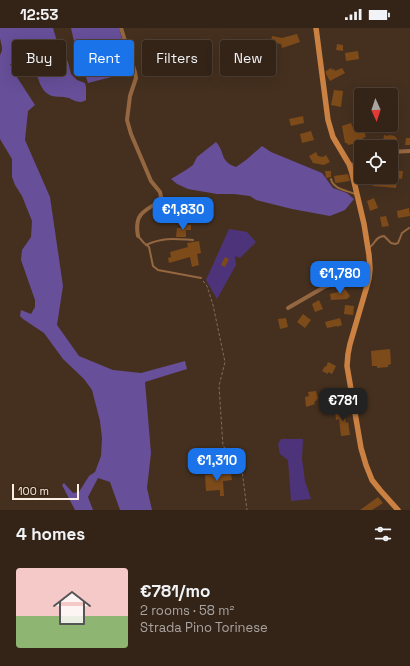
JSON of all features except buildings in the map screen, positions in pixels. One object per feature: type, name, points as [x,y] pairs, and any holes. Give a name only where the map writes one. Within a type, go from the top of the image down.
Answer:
[{"type":"street","points":[[121,28],[136,78],[130,96],[127,120],[131,134],[151,181],[160,192],[161,197],[159,202],[144,210],[139,216],[137,229],[138,236]]},
{"type":"street","points":[[316,28],[328,120],[333,137],[349,164],[352,173],[364,224],[368,249],[370,269],[369,280],[348,354],[348,366],[360,448],[372,480],[398,510]]},
{"type":"street","points":[[398,152],[410,151]]},
{"type":"street","points":[[349,164],[354,165]]},
{"type":"street","points":[[288,308],[326,286],[346,281],[369,280]]},
{"type":"lane","points":[[331,179],[335,187],[356,194]]},
{"type":"lane","points":[[368,249],[373,246],[376,239],[384,236],[392,243],[398,243],[402,233],[409,228]]},
{"type":"lane","points":[[138,236],[149,247],[153,266],[158,270],[201,278]]},
{"type":"lane","points":[[146,245],[154,241],[170,238],[193,240]]},
{"type":"path","points":[[201,278],[207,286],[214,305],[225,362],[219,386],[223,446],[241,462],[247,510]]},
{"type":"shaded area","points":[[0,28],[53,28],[57,40],[12,40],[12,63],[10,64],[12,69],[12,76],[16,76],[35,105],[28,111],[25,140],[50,197],[63,286],[57,325],[79,356],[113,370],[141,373],[185,361],[187,369],[145,382],[151,453],[147,488],[152,510],[120,510],[110,482],[98,478],[88,497],[93,510],[75,510],[62,485],[64,483],[73,493],[79,492],[89,476],[95,472],[101,456],[102,438],[100,421],[92,390],[84,379],[63,359],[44,333],[20,316],[21,310],[31,314],[35,307],[35,300],[21,260],[22,250],[31,237],[32,221],[22,196],[12,177],[12,159],[0,139],[0,55],[2,49]]},
{"type":"shaded area","points":[[71,28],[119,28],[122,40],[74,40],[74,42]]},
{"type":"shaded area","points":[[66,59],[71,74],[77,80],[85,83],[86,100],[78,102],[66,97],[52,96],[44,91],[37,76],[66,76]]},
{"type":"shaded area","points":[[86,76],[115,76],[88,83]]},
{"type":"shaded area","points":[[216,142],[225,159],[231,165],[236,167],[262,146],[271,152],[322,173],[333,188],[347,193],[354,199],[345,210],[330,216],[256,200],[250,196],[217,194],[188,189],[177,184],[171,179],[193,165],[197,157]]},
{"type":"shaded area","points":[[229,229],[247,232],[256,242],[240,258],[235,256],[236,265],[217,299],[206,280]]},
{"type":"shaded area","points":[[281,439],[303,439],[302,459],[305,481],[311,499],[291,501],[288,460],[280,454],[278,444]]}]
